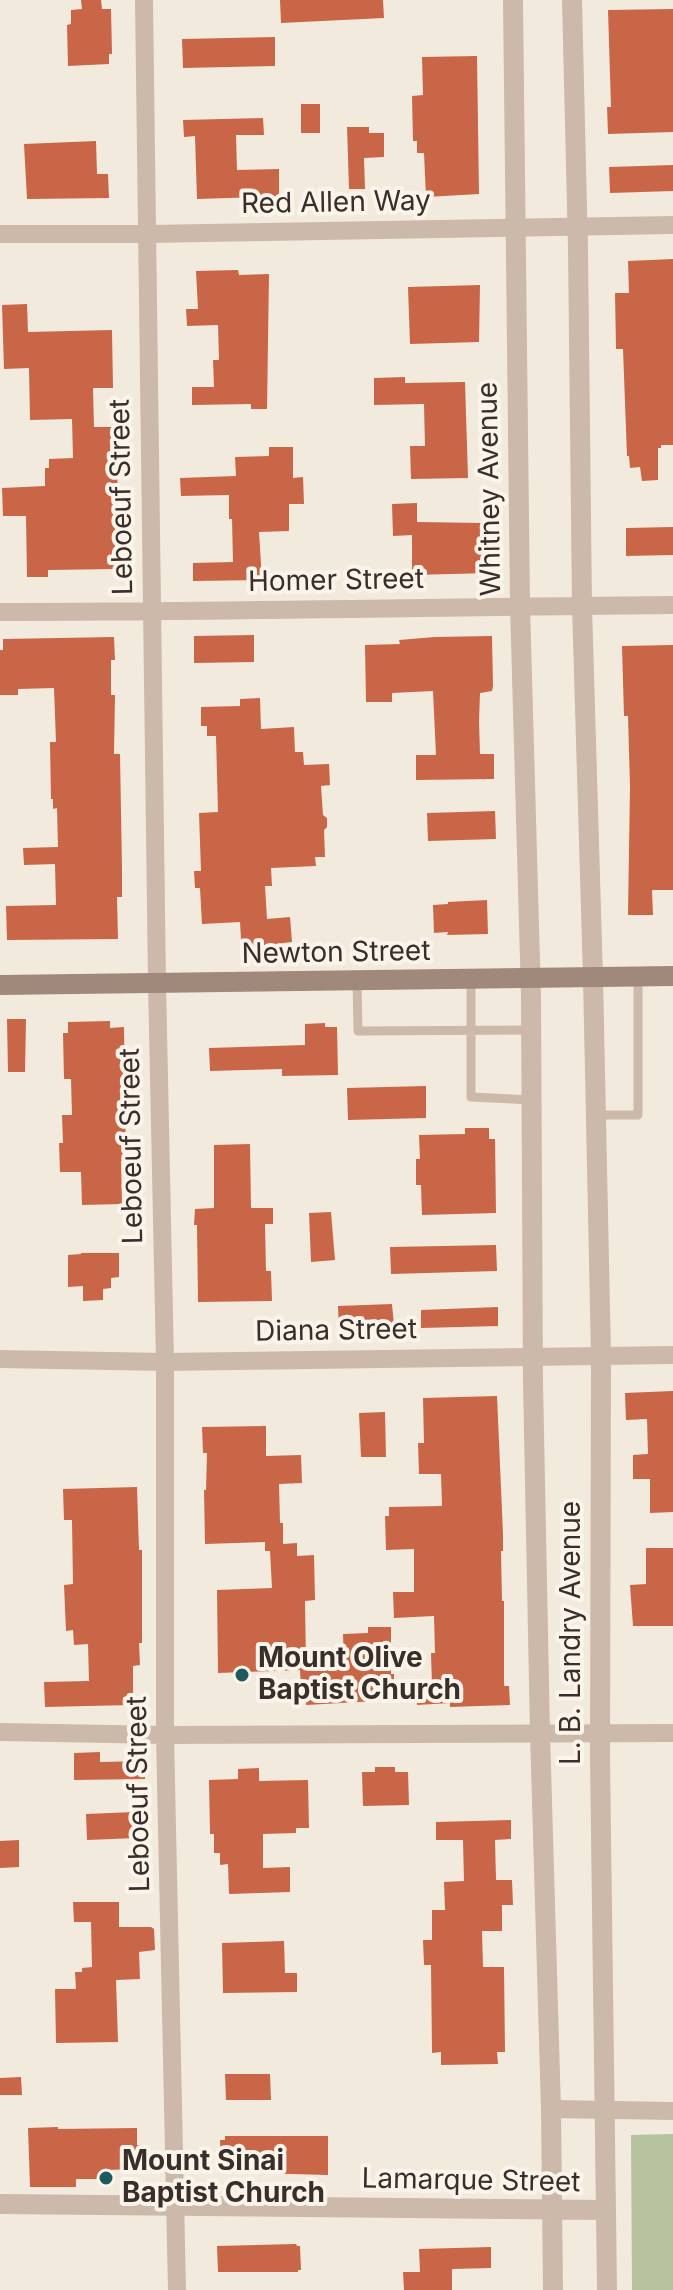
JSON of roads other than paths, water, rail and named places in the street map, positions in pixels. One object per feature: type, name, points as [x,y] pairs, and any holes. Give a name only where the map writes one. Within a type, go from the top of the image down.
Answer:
[{"type":"main road","name":"Newton Street","points":[[0,985],[673,976]]},
{"type":"street","name":"Leboeuf Street","points":[[144,0],[165,1362],[165,1735],[177,2290]]},
{"type":"street","name":"Whitney Avenue","points":[[513,0],[520,605],[531,978]]},
{"type":"street","points":[[572,0],[582,606],[593,977]]},
{"type":"street","name":"Red Allen Way","points":[[0,234],[673,225]]},
{"type":"street","name":"Homer Street","points":[[0,612],[673,605]]},
{"type":"street","name":"L. B. Landry Avenue","points":[[593,977],[601,1356],[600,1733],[607,2290]]},
{"type":"street","name":"L. B. Landry Avenue","points":[[531,978],[533,1356],[553,2290]]},
{"type":"street","name":"Diana Street","points":[[0,1359],[165,1362],[673,1355]]},
{"type":"street","points":[[0,1732],[165,1735],[673,1733]]},
{"type":"street","points":[[551,2109],[673,2111]]},
{"type":"street","name":"Lamarque Street","points":[[0,2204],[606,2210]]},
{"type":"lane","points":[[596,1115],[638,1115],[638,977]]},
{"type":"lane","points":[[471,979],[471,1097],[532,1100]]},
{"type":"lane","points":[[357,981],[358,1031],[532,1030]]},
{"type":"place","name":"Mount Olive Baptist Church","points":[[242,1675]]},
{"type":"place","name":"Mount Sinai Baptist Church","points":[[106,2178]]}]
